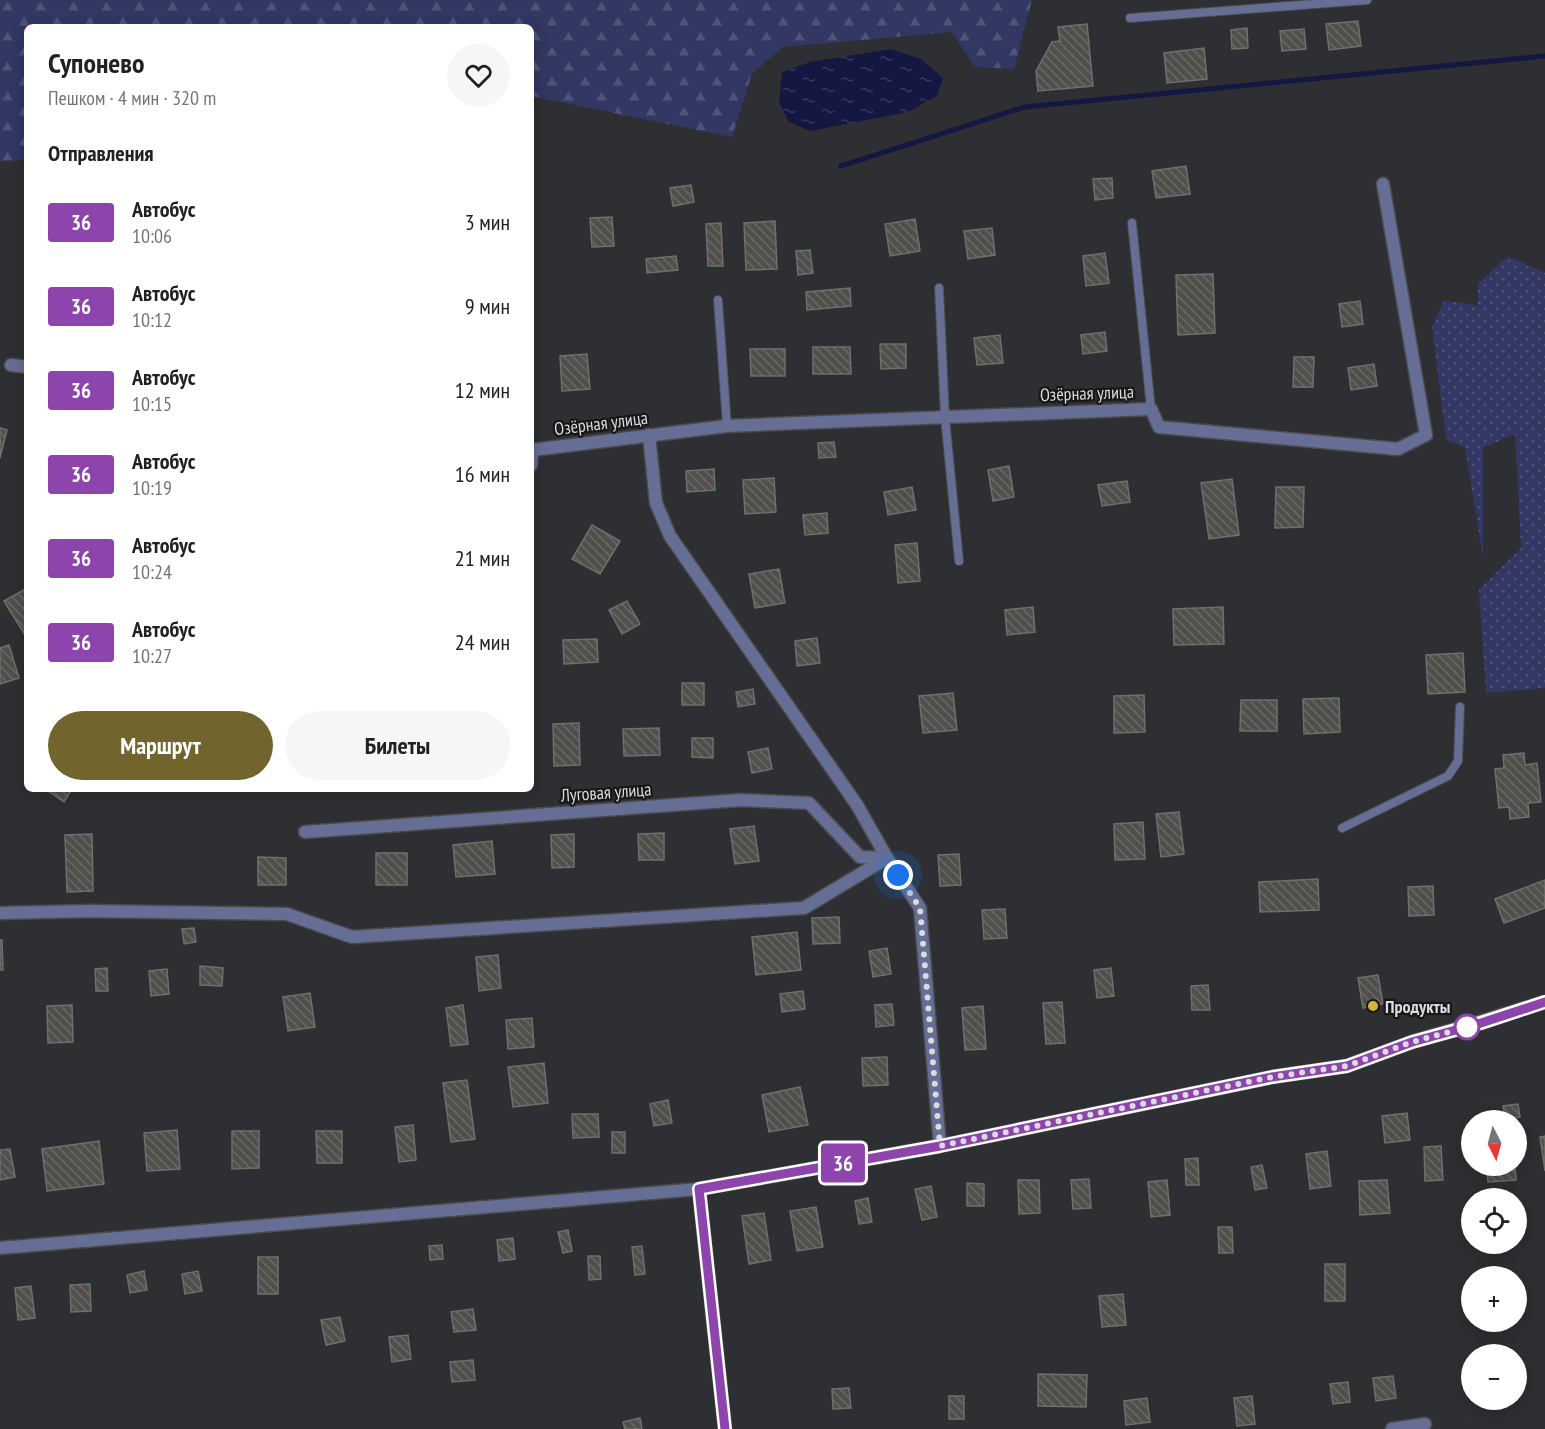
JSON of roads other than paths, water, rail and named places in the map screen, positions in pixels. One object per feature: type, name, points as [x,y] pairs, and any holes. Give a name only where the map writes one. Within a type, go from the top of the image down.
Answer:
[{"type":"street","name":"Озёрная улица","points":[[534,450],[727,426],[1151,409],[1159,427],[1398,449],[1426,435],[1383,184]]},
{"type":"street","points":[[11,365],[24,367]]},
{"type":"street","points":[[649,435],[656,503],[670,536],[857,805],[887,858],[920,908],[940,1146]]},
{"type":"street","name":"Луговая улица","points":[[305,832],[753,800],[809,803],[860,857],[887,858]]},
{"type":"street","points":[[0,913],[90,910],[287,914],[352,938],[804,908],[887,858]]},
{"type":"street","points":[[0,1248],[699,1189],[940,1146],[1272,1077],[1347,1066],[1412,1042],[1545,1002]]},
{"type":"street","points":[[699,1189],[725,1429]]},
{"type":"street","points":[[1392,1429],[1425,1424]]},
{"type":"lane","points":[[1130,18],[1367,0]]},
{"type":"lane","points":[[1132,223],[1151,409]]},
{"type":"lane","points":[[939,288],[945,417],[958,561]]},
{"type":"lane","points":[[718,300],[727,426]]},
{"type":"lane","points":[[1342,828],[1448,776],[1458,761],[1460,707]]},
{"type":"water","points":[[891,49],[921,59],[943,78],[937,96],[908,112],[810,131],[789,122],[779,103],[782,72],[810,62]]},
{"type":"waterway","points":[[841,166],[1025,107],[1545,56]]},
{"type":"place","name":"Продукты","points":[[1373,1006]]}]
